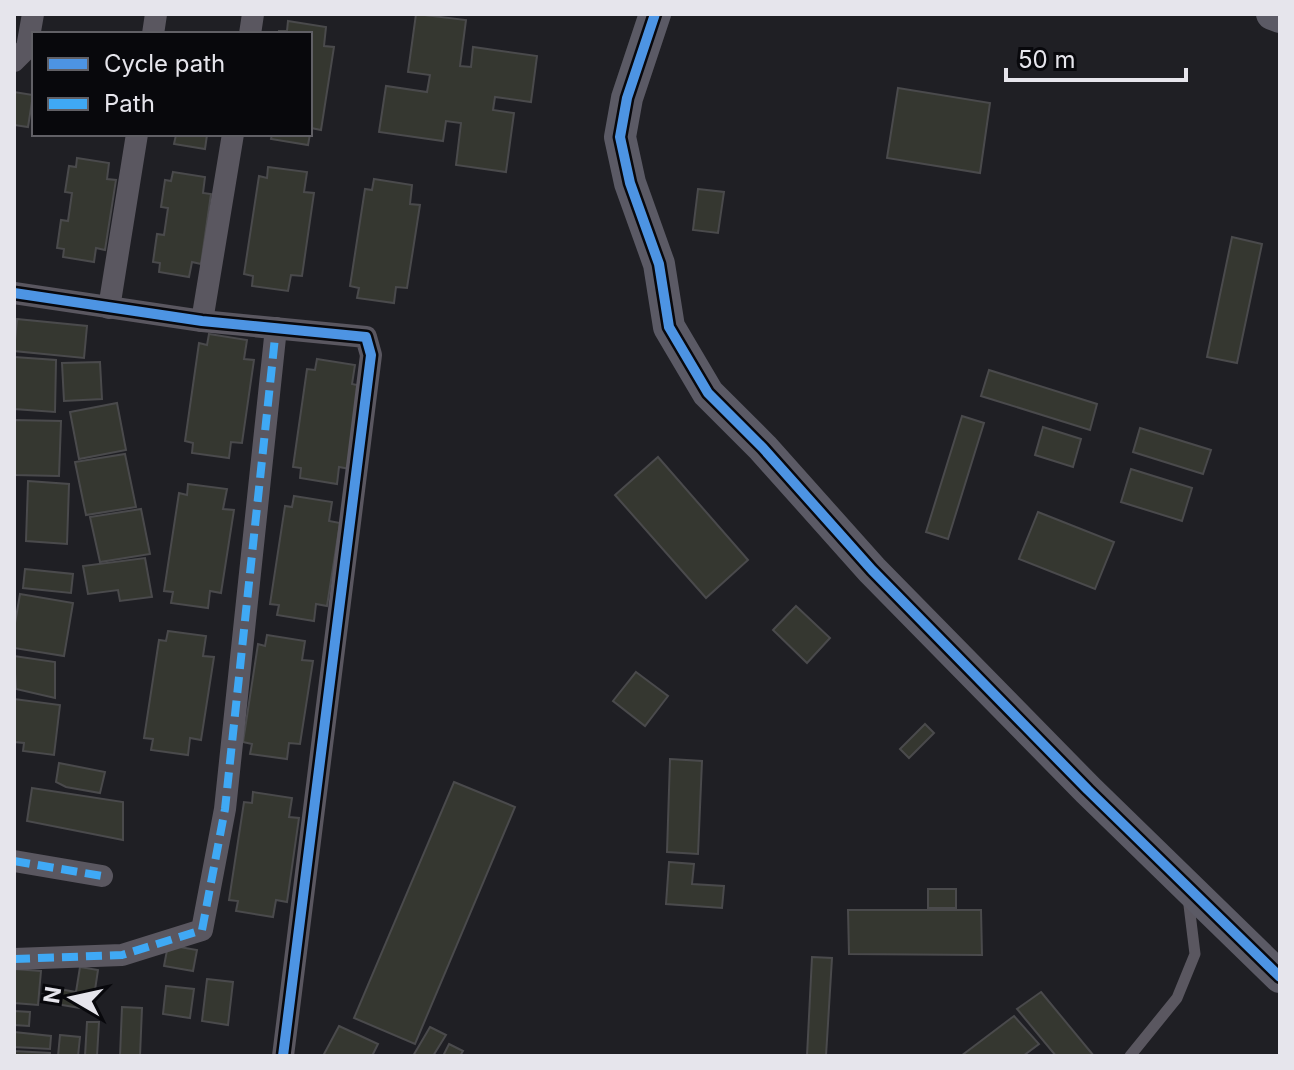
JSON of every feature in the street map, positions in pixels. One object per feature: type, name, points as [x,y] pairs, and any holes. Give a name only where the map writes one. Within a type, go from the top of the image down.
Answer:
[{"type":"street","points":[[14,61],[27,48],[33,14]]},
{"type":"street","points":[[655,14],[627,98],[620,137],[630,183],[659,264],[669,327],[708,393],[763,448],[872,570],[1088,790],[1280,977]]},
{"type":"street","points":[[1272,14],[1280,17]]},
{"type":"street","points":[[109,308],[137,136]]},
{"type":"street","points":[[202,321],[233,136]]},
{"type":"street","points":[[14,293],[202,321],[366,337],[371,355],[283,1056]]},
{"type":"street","points":[[14,959],[122,955],[202,930],[225,809],[276,328]]},
{"type":"street","points":[[14,861],[102,876]]},
{"type":"lane","points":[[1130,1056],[1177,998],[1195,954],[1186,884]]},
{"type":"building","points":[[416,14],[466,20],[460,66],[471,67],[473,47],[537,56],[531,102],[495,97],[493,110],[514,113],[506,172],[456,165],[461,123],[446,121],[443,141],[379,132],[386,86],[427,92],[430,75],[408,72]]},
{"type":"building","points":[[288,21],[326,27],[324,46],[334,47],[321,130],[312,128],[312,32],[279,32],[287,31]]},
{"type":"building","points":[[898,88],[990,103],[980,173],[887,158]]},
{"type":"building","points":[[14,92],[32,95],[28,127],[14,125]]},
{"type":"building","points":[[176,136],[207,136],[205,149],[174,144]]},
{"type":"building","points":[[272,136],[310,136],[308,145],[271,139]]},
{"type":"building","points":[[77,158],[109,163],[107,179],[116,180],[105,250],[96,248],[94,262],[63,257],[64,249],[57,248],[61,220],[68,221],[72,193],[65,192],[69,166],[76,167]]},
{"type":"building","points":[[268,167],[307,172],[304,192],[314,193],[302,276],[291,275],[288,291],[252,286],[253,276],[244,274],[259,176],[267,178]]},
{"type":"building","points":[[173,172],[205,177],[203,193],[211,194],[201,264],[192,262],[189,277],[159,272],[160,263],[153,262],[157,234],[164,235],[168,208],[161,207],[165,180],[171,181]]},
{"type":"building","points":[[374,179],[412,185],[410,204],[420,205],[407,288],[396,287],[394,303],[357,298],[359,288],[350,286],[365,189],[372,190]]},
{"type":"building","points":[[698,189],[724,192],[718,233],[693,230]]},
{"type":"building","points":[[1232,237],[1262,244],[1237,363],[1207,357]]},
{"type":"building","points":[[17,319],[87,326],[84,358],[14,351]]},
{"type":"building","points":[[209,334],[247,340],[244,359],[254,360],[242,443],[231,442],[229,458],[192,453],[193,443],[185,441],[199,343],[207,345]]},
{"type":"building","points":[[14,357],[56,360],[55,412],[14,409]]},
{"type":"building","points":[[317,359],[355,365],[352,384],[362,386],[350,469],[339,467],[337,484],[300,478],[301,468],[293,467],[307,369],[315,370]]},
{"type":"building","points":[[100,362],[102,399],[64,401],[62,363]]},
{"type":"building","points":[[989,370],[1097,404],[1090,430],[981,396]]},
{"type":"building","points":[[117,403],[126,450],[79,459],[70,412]]},
{"type":"building","points":[[962,416],[984,423],[948,539],[926,532]]},
{"type":"building","points":[[14,420],[61,421],[59,476],[14,475]]},
{"type":"building","points":[[1043,427],[1081,439],[1073,467],[1035,455]]},
{"type":"building","points":[[1140,428],[1211,450],[1203,474],[1133,452]]},
{"type":"building","points":[[125,454],[136,507],[86,515],[75,462]]},
{"type":"building","points":[[658,457],[748,560],[706,598],[615,495]]},
{"type":"building","points":[[1131,469],[1192,488],[1182,521],[1121,502]]},
{"type":"building","points":[[28,481],[69,484],[67,544],[26,541]]},
{"type":"building","points":[[188,484],[227,489],[223,509],[234,510],[221,593],[210,591],[208,608],[171,603],[173,592],[164,591],[179,493],[187,495]]},
{"type":"building","points":[[294,496],[332,502],[329,521],[340,523],[327,606],[316,604],[314,621],[277,615],[279,605],[270,604],[285,506],[292,507]]},
{"type":"building","points":[[141,509],[150,554],[100,562],[90,517]]},
{"type":"building","points":[[1038,512],[1114,542],[1095,589],[1019,559]]},
{"type":"building","points":[[145,558],[152,597],[120,601],[118,590],[88,594],[83,566]]},
{"type":"building","points":[[25,569],[73,574],[71,593],[23,588]]},
{"type":"building","points":[[20,594],[73,603],[64,656],[14,648]]},
{"type":"building","points":[[796,606],[830,638],[807,663],[773,630]]},
{"type":"building","points":[[168,631],[206,636],[203,656],[214,657],[201,740],[190,738],[188,755],[151,750],[153,739],[144,738],[159,640],[166,641]]},
{"type":"building","points":[[267,635],[305,641],[302,660],[313,661],[300,744],[289,743],[287,759],[250,754],[252,744],[243,742],[258,644],[265,646]]},
{"type":"building","points":[[14,656],[55,662],[55,698],[16,689]]},
{"type":"building","points":[[636,672],[668,696],[645,726],[613,701]]},
{"type":"building","points":[[14,699],[60,705],[54,755],[23,751],[24,743],[14,742]]},
{"type":"building","points":[[925,724],[934,733],[909,758],[900,749]]},
{"type":"building","points":[[670,759],[702,761],[698,854],[667,852]]},
{"type":"building","points":[[59,763],[105,772],[100,793],[66,787],[56,782]]},
{"type":"building","points":[[454,782],[515,807],[415,1044],[354,1018]]},
{"type":"building","points":[[32,788],[123,802],[123,840],[27,821]]},
{"type":"building","points":[[253,792],[292,798],[289,817],[299,818],[287,902],[276,900],[273,917],[236,911],[238,901],[229,900],[244,802],[252,803]]},
{"type":"building","points":[[669,862],[694,864],[692,884],[724,886],[722,908],[666,904]]},
{"type":"building","points":[[928,889],[956,889],[956,908],[928,908]]},
{"type":"building","points":[[848,910],[981,910],[982,955],[849,954]]},
{"type":"building","points":[[168,945],[197,950],[193,971],[164,966]]},
{"type":"building","points":[[812,957],[832,958],[826,1056],[807,1056]]},
{"type":"building","points":[[80,967],[98,970],[92,1010],[56,1004],[59,989],[76,992]]},
{"type":"building","points":[[14,969],[41,971],[38,1005],[14,1003]]},
{"type":"building","points":[[207,979],[233,982],[228,1025],[202,1021]]},
{"type":"building","points":[[166,986],[194,989],[190,1018],[163,1014]]},
{"type":"building","points":[[1041,992],[1094,1056],[1056,1056],[1017,1009]]},
{"type":"building","points":[[122,1007],[142,1008],[140,1056],[120,1056]]},
{"type":"building","points":[[14,1011],[30,1012],[29,1026],[14,1025]]},
{"type":"building","points":[[1014,1016],[1039,1044],[1023,1056],[961,1056]]},
{"type":"building","points":[[87,1022],[99,1022],[97,1056],[85,1056]]},
{"type":"building","points":[[339,1026],[378,1044],[372,1056],[323,1056]]},
{"type":"building","points":[[430,1027],[446,1035],[433,1056],[413,1056]]},
{"type":"building","points":[[14,1032],[51,1036],[50,1049],[14,1047]]},
{"type":"building","points":[[60,1035],[80,1037],[78,1056],[58,1056]]},
{"type":"building","points":[[449,1044],[463,1051],[460,1056],[443,1056]]},
{"type":"building","points":[[14,1051],[50,1053],[50,1056],[14,1056]]},
{"type":"marked path","points":[[14,959],[122,955],[202,930],[225,809],[276,328]]},
{"type":"marked path","points":[[14,861],[102,876]]},
{"type":"cycle path","points":[[655,14],[627,98],[620,137],[630,183],[659,264],[669,327],[708,393],[763,448],[872,570],[1088,790],[1280,977]]},
{"type":"cycle path","points":[[14,293],[202,321],[366,337],[371,355],[283,1056]]}]
